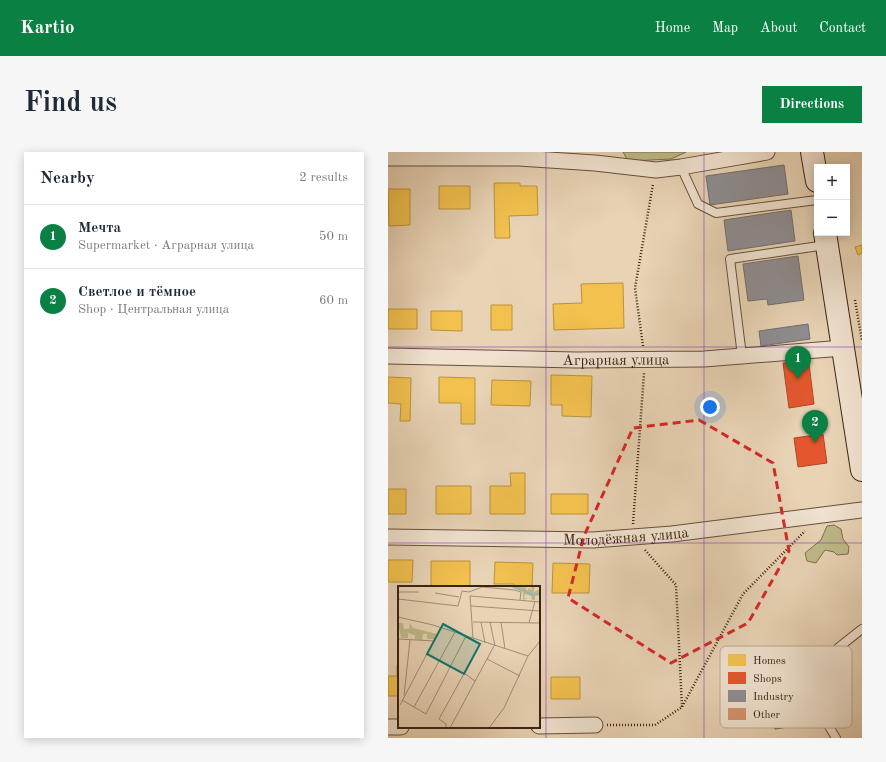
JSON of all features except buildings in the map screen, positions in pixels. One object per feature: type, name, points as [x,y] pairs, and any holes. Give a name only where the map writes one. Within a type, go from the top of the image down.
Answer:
[{"type":"street","points":[[388,158],[593,158],[656,170],[767,152]]},
{"type":"street","points":[[812,152],[814,164]]},
{"type":"street","points":[[826,239],[843,348],[854,395],[862,470]]},
{"type":"street","name":"Аграрная улица","points":[[388,356],[576,360],[704,359],[843,348]]},
{"type":"street","name":"Молодёжная улица","points":[[388,537],[593,540],[680,533],[862,510]]},
{"type":"street","points":[[540,726],[595,725]]},
{"type":"lane","points":[[681,167],[698,204],[716,213],[814,200]]},
{"type":"lane","points":[[742,356],[730,259],[826,239]]},
{"type":"lane","points":[[841,646],[862,629]]},
{"type":"lane","points":[[830,728],[836,738]]},
{"type":"path","points":[[656,170],[635,288],[645,360],[633,537],[676,585],[682,707]]},
{"type":"path","points":[[595,725],[655,725],[682,707],[743,594],[821,515]]},
{"type":"highlighted area","points":[[699,420],[773,463],[789,551],[748,623],[671,663],[568,598],[584,536],[633,428]]},
{"type":"shaded area","points":[[623,152],[686,152],[671,159],[628,161]]},
{"type":"shaded area","points":[[834,525],[841,529],[843,539],[849,547],[848,554],[837,555],[834,552],[825,550],[816,563],[807,561],[805,553],[821,540],[827,526]]},
{"type":"place","name":"Мечта","points":[[798,379]]},
{"type":"place","name":"Светлое и тёмное","points":[[815,443]]}]
